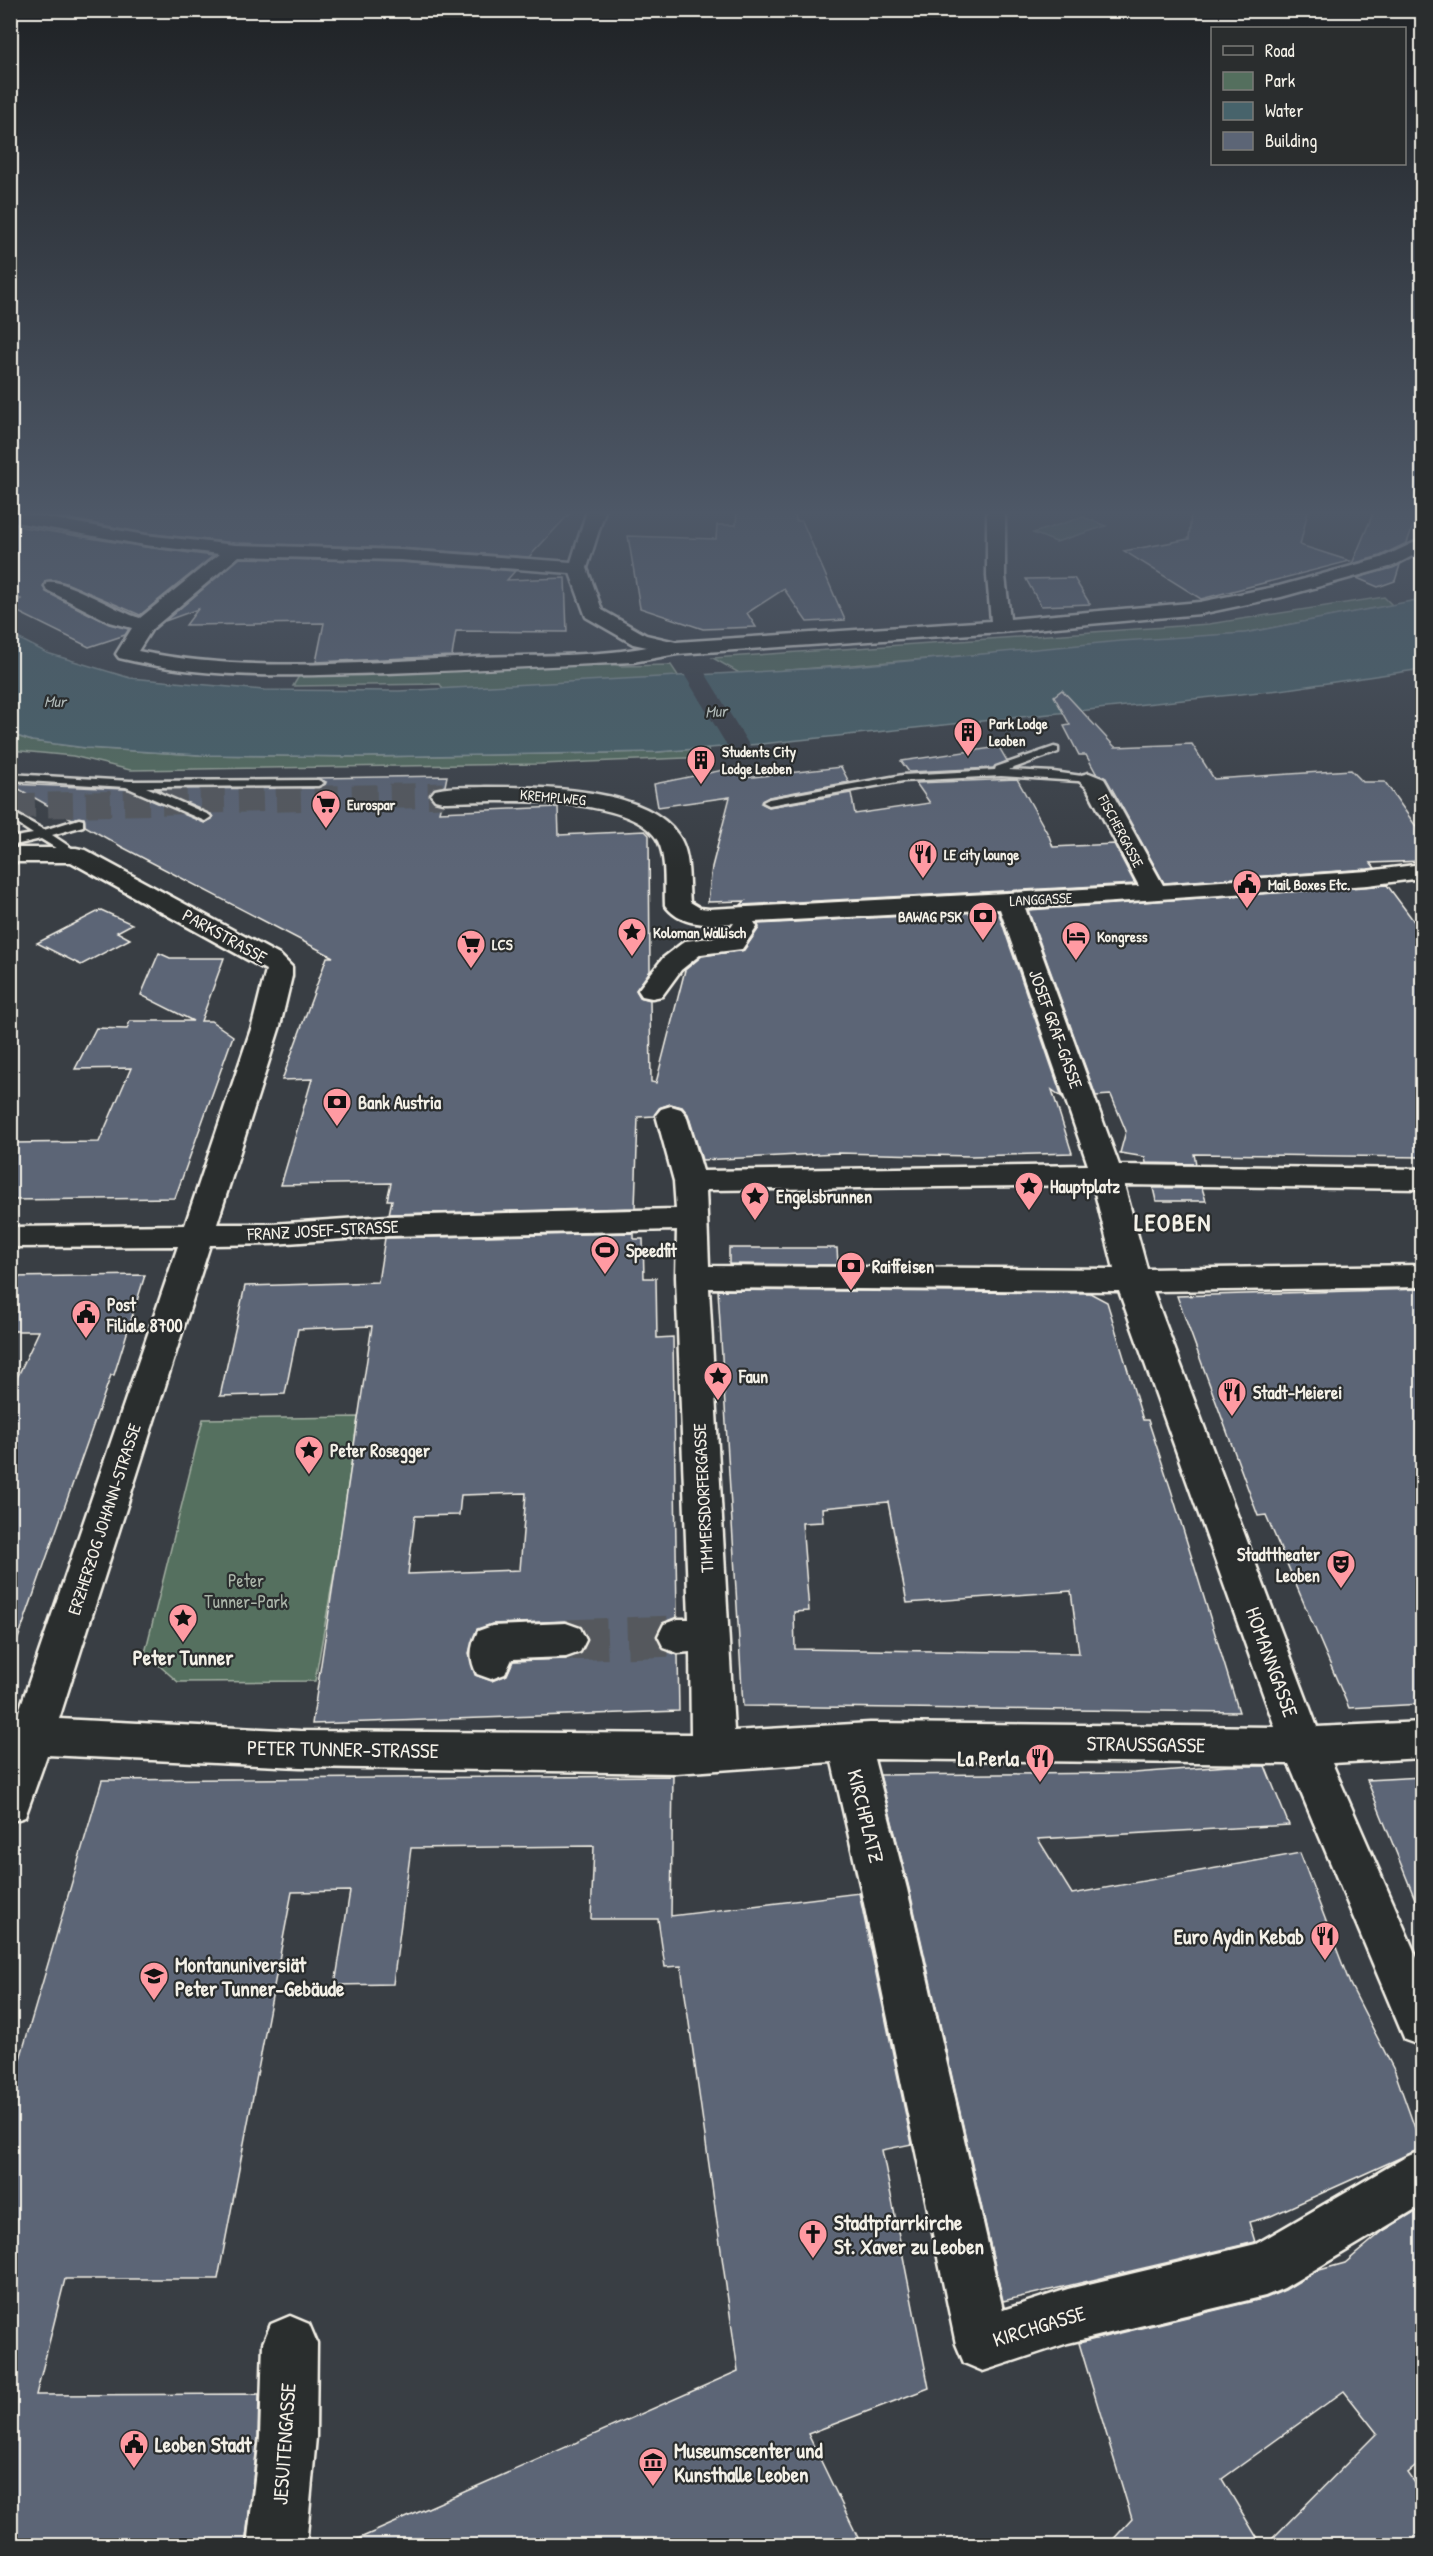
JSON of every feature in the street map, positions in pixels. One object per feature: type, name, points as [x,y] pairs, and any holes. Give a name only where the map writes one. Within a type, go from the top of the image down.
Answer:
[{"type":"street","points":[[141,630],[126,654],[158,662],[250,670],[621,657],[677,648],[938,630]]},
{"type":"street","points":[[623,630],[640,640],[677,648]]},
{"type":"street","name":"FISCHERGASSE","points":[[1089,780],[1096,784],[1155,893]]},
{"type":"street","name":"KREMPLWEG","points":[[443,795],[529,794],[581,799],[621,808],[658,826],[671,844],[678,905]]},
{"type":"street","name":"PARKSTRASSE","points":[[10,855],[76,855],[279,967],[279,976],[266,1026],[196,1235]]},
{"type":"street","points":[[1414,872],[1422,892]]},
{"type":"street","name":"LANGGASSE","points":[[678,905],[692,914],[730,917],[1155,893],[1368,878],[1414,872]]},
{"type":"street","name":"JOSEF GRAF-GASSE","points":[[1010,901],[1103,1166]]},
{"type":"street","points":[[652,990],[672,964],[694,947],[738,935]]},
{"type":"street","points":[[671,1115],[690,1181],[693,1219],[693,1281],[1135,1287],[1422,1276]]},
{"type":"street","points":[[690,1181],[1103,1166],[1422,1179]]},
{"type":"street","points":[[1103,1166],[1135,1287]]},
{"type":"street","name":"FRANZ JOSEF-STRASSE","points":[[10,1237],[258,1234],[388,1226],[693,1219]]},
{"type":"street","name":"ERZHERZOG JOHANN-STRASSE","points":[[10,1803],[22,1735],[196,1235]]},
{"type":"street","name":"TIMMERSDORFERGASSE","points":[[693,1281],[693,1636],[700,1739]]},
{"type":"street","name":"HOMANNGASSE","points":[[1135,1287],[1303,1746],[1422,2023]]},
{"type":"street","points":[[491,1662],[492,1643],[566,1640]]},
{"type":"street","name":"PETER TUNNER-STRASSE","points":[[22,1735],[300,1749],[700,1739]]},
{"type":"street","points":[[700,1739],[859,1742]]},
{"type":"street","name":"STRAUSSGASSE","points":[[859,1742],[1303,1746],[1422,1740]]},
{"type":"street","name":"KIRCHPLATZ","points":[[859,1742],[884,1889]]},
{"type":"street","name":"KIRCHGASSE","points":[[884,1889],[983,2344],[1068,2316],[1265,2269],[1422,2176]]},
{"type":"street","name":"JESUITENGASSE","points":[[276,2546],[288,2437],[290,2343]]},
{"type":"lane","name":"FISCHERGASSE","points":[[972,775],[1009,767],[1054,750]]},
{"type":"lane","name":"FISCHERGASSE","points":[[769,802],[877,781],[972,775],[1053,775],[1089,780]]},
{"type":"lane","points":[[10,777],[128,784],[318,783]]},
{"type":"lane","points":[[128,784],[205,817]]},
{"type":"lane","points":[[10,814],[76,855]]},
{"type":"lane","points":[[10,842],[79,823]]},
{"type":"green space","points":[[1117,630],[1259,630],[741,674],[713,658]]},
{"type":"green space","points":[[614,664],[620,666],[671,665],[679,677],[443,689],[440,684],[293,686],[299,676]]},
{"type":"green space","points":[[10,734],[32,741],[86,748],[200,755],[364,757],[657,752],[708,748],[709,757],[541,764],[130,770],[73,756],[11,750]]},
{"type":"green space","name":"Peter Tunner-Park","points":[[358,1417],[341,1534],[315,1681],[178,1682],[145,1653],[203,1419]]},
{"type":"water","name":"Mur","points":[[1259,630],[1422,630],[1422,669],[1280,690],[761,744],[657,752],[364,757],[200,755],[86,748],[32,741],[11,734],[10,634],[47,653],[130,678],[264,690],[399,691],[843,667],[1121,641]]},
{"type":"pier","points":[[705,673],[751,748],[729,749],[684,674]]},
{"type":"building","points":[[55,630],[128,630],[125,635],[89,647]]},
{"type":"building","points":[[323,630],[567,630],[456,631],[452,656],[316,662]]},
{"type":"building","points":[[1062,690],[1115,747],[1192,744],[1214,779],[1351,770],[1363,782],[1385,782],[1422,835],[1422,861],[1371,863],[1375,868],[1368,869],[1164,883],[1106,778],[1096,773],[1086,755],[1079,755],[1064,726],[1070,725],[1054,696]]},
{"type":"building","name":"Park Lodge Leoben","points":[[999,747],[1007,761],[993,768],[909,772],[901,761]]},
{"type":"building","points":[[738,767],[744,778],[841,767],[849,782],[769,797],[761,803],[769,807],[851,793],[855,814],[930,803],[916,783],[1017,779],[1053,847],[1114,844],[1135,884],[741,905],[745,901],[708,902],[712,867],[730,797],[658,807],[654,784]]},
{"type":"building","name":"LCS","points":[[447,776],[445,786],[435,788],[429,795],[433,801],[441,804],[439,812],[558,807],[559,835],[645,831],[649,835],[650,971],[636,990],[640,997],[650,1000],[651,1082],[656,1083],[685,970],[702,956],[744,950],[759,928],[758,924],[998,911],[1062,1097],[1052,1090],[1072,1153],[971,1156],[837,1153],[702,1160],[688,1114],[682,1107],[670,1104],[659,1108],[654,1116],[638,1117],[635,1208],[389,1214],[392,1200],[387,1200],[391,1183],[281,1185],[312,1079],[282,1080],[327,957],[333,957],[122,847],[85,826],[84,818],[72,819],[10,784],[125,789],[204,823],[212,819],[211,813],[156,789],[318,788],[326,782],[316,778]]},
{"type":"building","points":[[1387,885],[1422,932],[1422,1157],[1194,1154],[1196,1164],[1146,1163],[1145,1157],[1120,1153],[1126,1131],[1111,1095],[1096,1096],[1028,910]]},
{"type":"building","points":[[101,910],[132,924],[117,932],[130,939],[81,965],[37,943]]},
{"type":"building","points":[[159,953],[170,958],[224,958],[201,1021],[211,1021],[233,1036],[175,1198],[10,1200],[10,1143],[99,1142],[131,1068],[75,1069],[96,1028],[127,1029],[130,1021],[193,1021],[141,995]]},
{"type":"building","points":[[1153,1188],[1202,1188],[1206,1201],[1156,1201]]},
{"type":"building","points":[[634,1233],[634,1239],[643,1239],[644,1278],[656,1278],[657,1338],[673,1337],[677,1617],[662,1623],[656,1637],[663,1650],[678,1655],[679,1711],[312,1724],[372,1326],[298,1329],[285,1394],[220,1396],[245,1286],[378,1282],[385,1238]],"holes":[[[526,1493],[520,1570],[408,1574],[415,1516],[459,1515],[461,1495]],[[567,1621],[581,1626],[588,1639],[581,1654],[566,1659],[513,1661],[507,1675],[492,1681],[475,1675],[469,1653],[477,1629],[492,1624]]]},
{"type":"building","points":[[729,1248],[837,1248],[838,1265],[729,1264]]},
{"type":"building","points":[[145,1275],[114,1375],[111,1375],[14,1650],[10,1649],[10,1393],[39,1331],[10,1331],[10,1277]]},
{"type":"building","points":[[1422,1289],[1422,1704],[1349,1708],[1266,1515],[1258,1516],[1177,1296]]},
{"type":"building","points":[[718,1290],[1090,1293],[1107,1302],[1143,1420],[1148,1420],[1171,1490],[1239,1712],[743,1706]],"holes":[[[888,1502],[907,1603],[1071,1591],[1079,1653],[795,1649],[794,1612],[809,1611],[802,1523],[823,1522],[822,1508]]]},
{"type":"building","points":[[1228,1766],[1265,1766],[1289,1825],[1038,1839],[1072,1894],[1300,1853],[1350,1984],[1395,2072],[1422,2148],[1271,2216],[1249,2222],[1255,2242],[1003,2301],[909,1888],[880,1775],[1134,1773]]},
{"type":"building","points":[[673,1776],[671,1916],[859,1893],[912,2144],[882,2150],[929,2388],[808,2434],[862,2546],[342,2546],[738,2371],[681,1966],[665,1967],[658,1919],[591,1919],[594,1846],[411,1848],[393,1984],[335,1985],[350,1891],[292,1892],[218,2279],[65,2279],[36,2395],[259,2394],[258,2437],[245,2546],[10,2546],[10,2093],[102,1780]]},
{"type":"building","points":[[1422,1777],[1422,1914],[1421,1914],[1367,1780]]},
{"type":"building","points":[[1422,2207],[1422,2461],[1408,2473],[1422,2493],[1422,2546],[1265,2546],[1377,2433],[1344,2391],[1222,2479],[1262,2546],[1107,2546],[1132,2519],[1079,2343],[1266,2298],[1285,2290],[1316,2271],[1345,2263],[1383,2231]]},
{"type":"tunnel","points":[[10,806],[443,795]]},
{"type":"tunnel","points":[[566,1640],[678,1636]]},
{"type":"place","name":"Park Lodge Leoben","points":[[968,758]]},
{"type":"place","name":"Students City Lodge Leoben","points":[[701,786]]},
{"type":"place","name":"Eurospar","points":[[326,830]]},
{"type":"place","name":"LE city lounge","points":[[923,880]]},
{"type":"place","name":"Mail Boxes Etc.","points":[[1247,910]]},
{"type":"place","name":"BAWAG PSK","points":[[983,942]]},
{"type":"place","name":"Koloman Wallisch","points":[[632,958]]},
{"type":"place","name":"Kongress","points":[[1076,962]]},
{"type":"place","name":"LCS","points":[[471,970]]},
{"type":"place","name":"Bank Austria","points":[[337,1128]]},
{"type":"place","name":"Hauptplatz","points":[[1029,1212]]},
{"type":"place","name":"Engelsbrunnen","points":[[755,1222]]},
{"type":"place","name":"Speedfit","points":[[605,1276]]},
{"type":"place","name":"Raiffeisen","points":[[851,1292]]},
{"type":"place","name":"Post Filiale 8700","points":[[86,1340]]},
{"type":"place","name":"Faun","points":[[718,1402]]},
{"type":"place","name":"Stadt-Meierei","points":[[1232,1418]]},
{"type":"place","name":"Peter Rosegger","points":[[309,1476]]},
{"type":"place","name":"Stadttheater Leoben","points":[[1341,1590]]},
{"type":"place","name":"Peter Tunner","points":[[183,1644]]},
{"type":"place","name":"La Perla","points":[[1040,1784]]},
{"type":"place","name":"Euro Aydin Kebab","points":[[1325,1962]]},
{"type":"place","name":"Montanuniversiät Peter Tunner-Gebäude","points":[[154,2002]]},
{"type":"place","name":"Stadtpfarrkirche St. Xaver zu Leoben","points":[[813,2260]]},
{"type":"place","name":"Leoben Stadt","points":[[134,2470]]},
{"type":"place","name":"Museumscenter und Kunsthalle Leoben","points":[[653,2488]]},
{"type":"district","name":"LEOBEN","points":[[1173,1222]]}]
